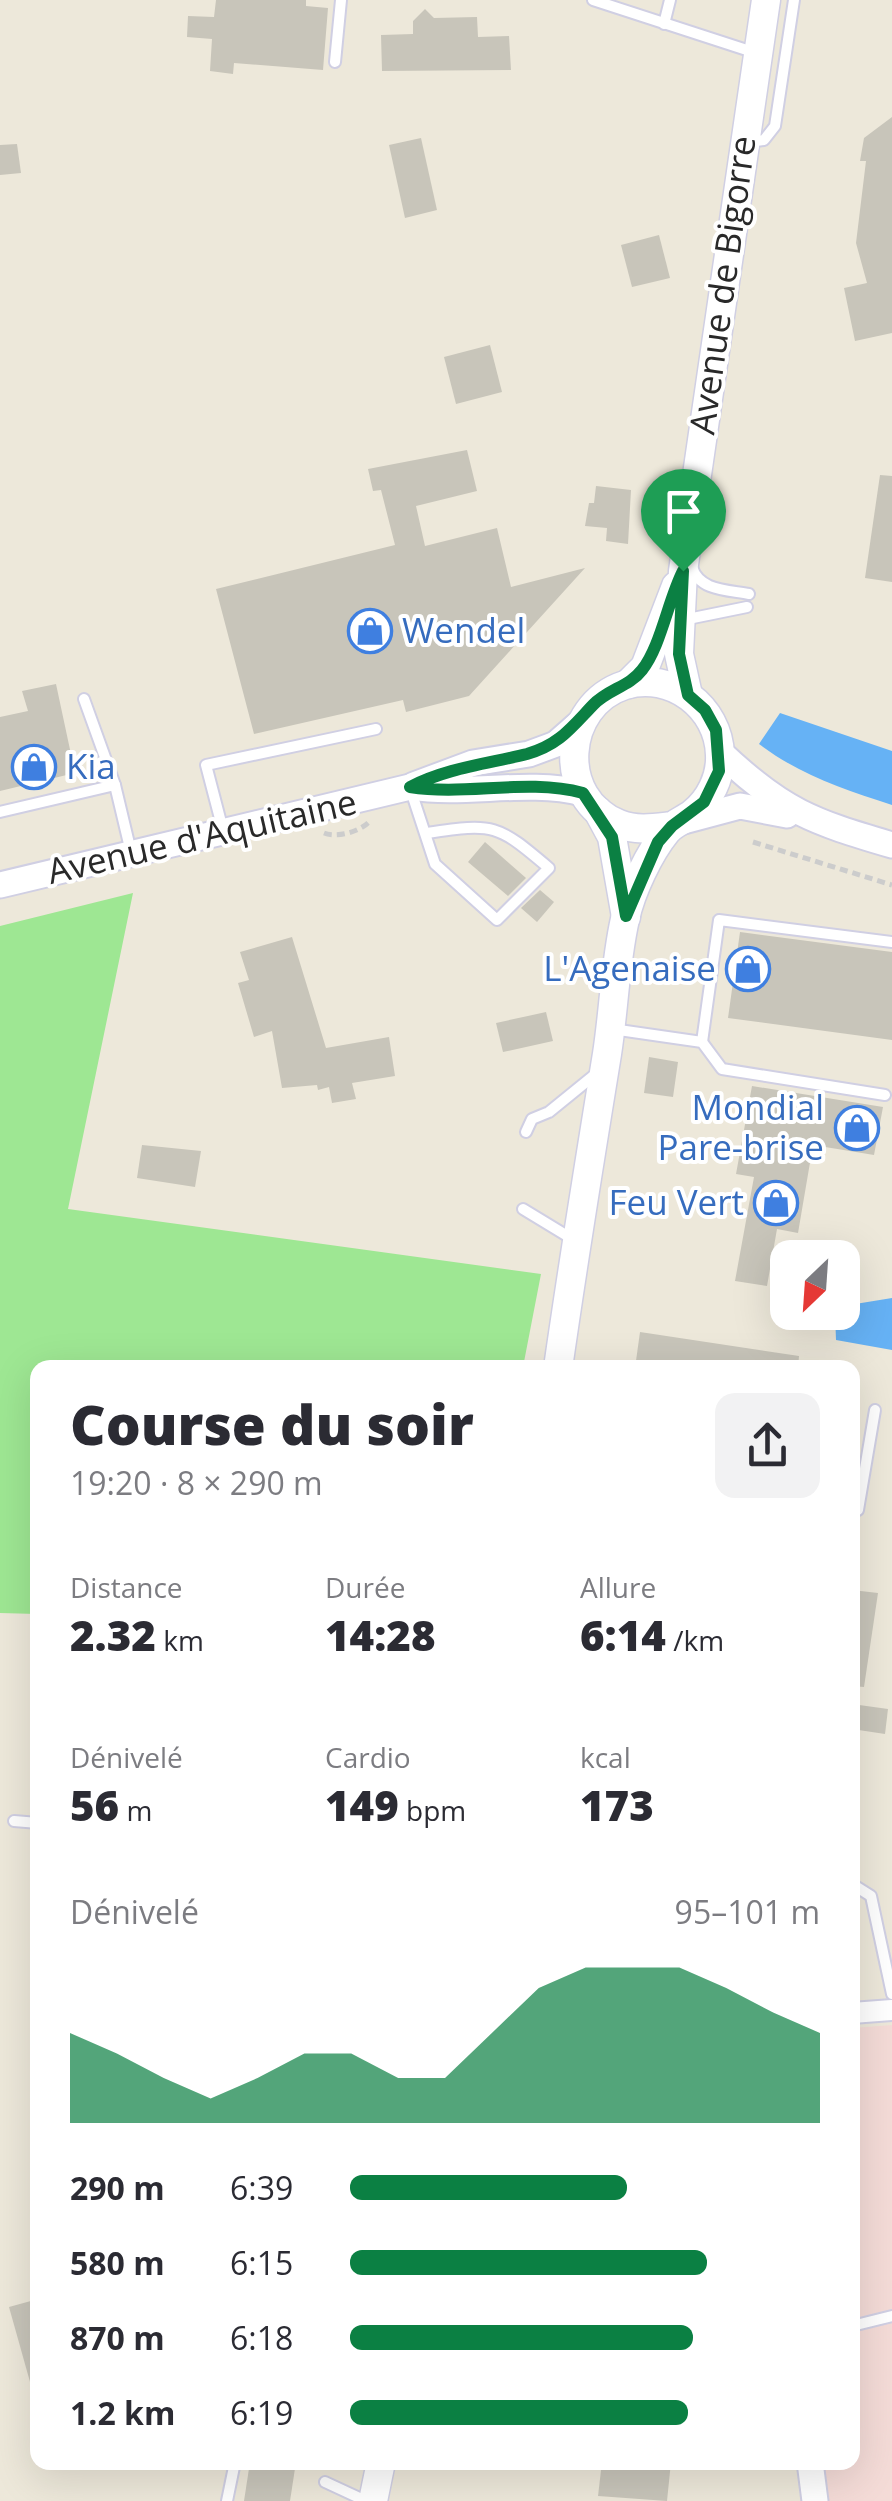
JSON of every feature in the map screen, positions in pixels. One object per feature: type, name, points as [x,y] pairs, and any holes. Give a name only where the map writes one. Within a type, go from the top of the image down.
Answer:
[{"type":"main road","name":"Avenue de Bigorre","points":[[688,695],[679,654],[685,560],[766,0]]},
{"type":"main road","name":"Avenue de Bigorre","points":[[628,684],[645,667],[685,560]]},
{"type":"main road","points":[[559,1360],[626,916],[658,842],[704,802],[714,787],[720,754],[716,730],[705,710],[688,695],[659,684],[628,684],[601,698],[581,722],[573,746],[574,770],[612,837],[626,916]]},
{"type":"main road","points":[[590,802],[619,824],[642,829],[674,825]]},
{"type":"main road","points":[[370,2501],[379,2470]]},
{"type":"street","points":[[410,787],[473,764],[528,754],[556,744],[581,722]]},
{"type":"street","points":[[720,754],[770,797],[806,819]]},
{"type":"street","name":"Avenue d'Aquitaine","points":[[0,884],[410,787],[532,787],[590,802]]},
{"type":"street","points":[[674,825],[740,806],[806,819],[892,845]]},
{"type":"street","points":[[860,2012],[892,2010]]},
{"type":"street","points":[[811,2470],[814,2501]]},
{"type":"lane","points":[[335,62],[341,0]]},
{"type":"lane","points":[[593,0],[757,54]]},
{"type":"lane","points":[[664,24],[670,0]]},
{"type":"lane","points":[[743,142],[764,140],[775,126],[794,0]]},
{"type":"lane","points":[[685,560],[696,579],[705,585],[750,594]]},
{"type":"lane","points":[[682,620],[747,607]]},
{"type":"lane","points":[[84,699],[115,785],[131,854]]},
{"type":"lane","points":[[223,832],[206,765],[376,729]]},
{"type":"lane","points":[[0,812],[115,785]]},
{"type":"lane","points":[[410,787],[435,864],[497,920],[549,868],[507,832],[481,825],[427,833]]},
{"type":"lane","points":[[702,1042],[718,920],[892,942]]},
{"type":"lane","points":[[610,1029],[702,1042],[722,1068],[885,1095]]},
{"type":"lane","points":[[526,1132],[532,1120],[549,1112],[605,1066]]},
{"type":"lane","points":[[524,1210],[576,1241]]},
{"type":"lane","points":[[860,1499],[876,1410]]},
{"type":"lane","points":[[14,1822],[30,1823]]},
{"type":"lane","points":[[860,1889],[871,1896],[892,1994]]},
{"type":"lane","points":[[860,2324],[892,2316]]},
{"type":"lane","points":[[227,2501],[233,2470]]},
{"type":"lane","points":[[325,2482],[370,2501]]},
{"type":"path","points":[[753,842],[892,885]]},
{"type":"shaded area","points":[[892,2025],[892,2501],[829,2501],[825,2470],[860,2470],[860,2027]]},
{"type":"green space","points":[[133,893],[68,1209],[541,1274],[524,1360],[30,1360],[30,1614],[0,1613],[0,926]]},
{"type":"water","points":[[780,713],[892,751],[892,805],[806,773],[759,744]]},
{"type":"water","points":[[892,1298],[892,1350],[836,1340],[836,1330],[860,1330],[860,1303]]},
{"type":"building","points":[[216,0],[306,0],[306,6],[328,8],[323,70],[234,63],[233,74],[210,71],[212,39],[187,37],[188,16],[214,17]]},
{"type":"building","points":[[425,9],[434,18],[477,17],[478,37],[509,36],[511,70],[382,71],[381,35],[413,34],[413,21]]},
{"type":"building","points":[[892,117],[892,333],[855,341],[844,288],[867,283],[856,243],[866,161],[860,161],[864,138]]},
{"type":"building","points":[[421,138],[437,210],[405,218],[389,145]]},
{"type":"building","points":[[17,144],[21,173],[0,175],[0,145]]},
{"type":"building","points":[[659,235],[670,278],[632,287],[621,245]]},
{"type":"building","points":[[490,345],[502,392],[456,404],[444,357]]},
{"type":"building","points":[[467,450],[477,491],[416,506],[425,546],[497,528],[511,587],[585,568],[469,696],[406,712],[403,700],[254,734],[216,589],[395,545],[381,490],[373,491],[368,469]]},
{"type":"building","points":[[880,475],[892,476],[892,582],[865,578]]},
{"type":"building","points":[[596,486],[631,490],[628,544],[606,541],[607,528],[585,526]]},
{"type":"building","points":[[56,684],[75,773],[0,791],[0,717],[28,711],[22,691]]},
{"type":"building","points":[[485,842],[526,878],[508,896],[468,862]]},
{"type":"building","points":[[540,890],[554,902],[537,922],[521,908]]},
{"type":"building","points":[[740,932],[892,952],[892,1040],[728,1018]]},
{"type":"building","points":[[292,937],[326,1048],[389,1037],[395,1076],[352,1083],[356,1099],[332,1103],[329,1087],[318,1090],[317,1085],[282,1088],[272,1031],[254,1037],[238,983],[249,980],[240,952]]},
{"type":"building","points":[[546,1012],[553,1041],[503,1052],[496,1023]]},
{"type":"building","points":[[649,1057],[678,1062],[673,1097],[644,1093]]},
{"type":"building","name":"Feu Vert","points":[[752,1086],[883,1107],[874,1155],[813,1145],[798,1233],[777,1229],[775,1240],[770,1240],[767,1286],[735,1281],[754,1177],[736,1174]]},
{"type":"building","points":[[142,1145],[201,1151],[195,1187],[137,1178]]},
{"type":"building","points":[[640,1332],[799,1356],[799,1360],[636,1360]]},
{"type":"building","points":[[860,1591],[878,1593],[864,1687],[860,1687]]},
{"type":"building","points":[[860,1705],[888,1709],[885,1734],[860,1730]]},
{"type":"building","points":[[30,2301],[30,2382],[9,2307]]},
{"type":"building","points":[[249,2470],[295,2470],[290,2501],[244,2501]]},
{"type":"building","points":[[601,2470],[670,2470],[667,2501],[598,2496]]},
{"type":"place","name":"Wendel","points":[[370,631]]},
{"type":"place","name":"Kia","points":[[34,767]]},
{"type":"place","name":"L'Agenaise","points":[[748,969]]},
{"type":"place","name":"Mondial Pare-brise","points":[[857,1128]]},
{"type":"place","name":"Feu Vert","points":[[776,1203]]},
{"type":"route","points":[[683,571],[679,654],[688,695],[705,710],[716,730],[719,771],[704,802],[658,842],[626,916],[616,877],[612,837],[583,793],[532,787],[410,787],[473,764],[528,754],[556,744],[593,705],[628,684],[645,667],[668,600],[683,571]]}]
